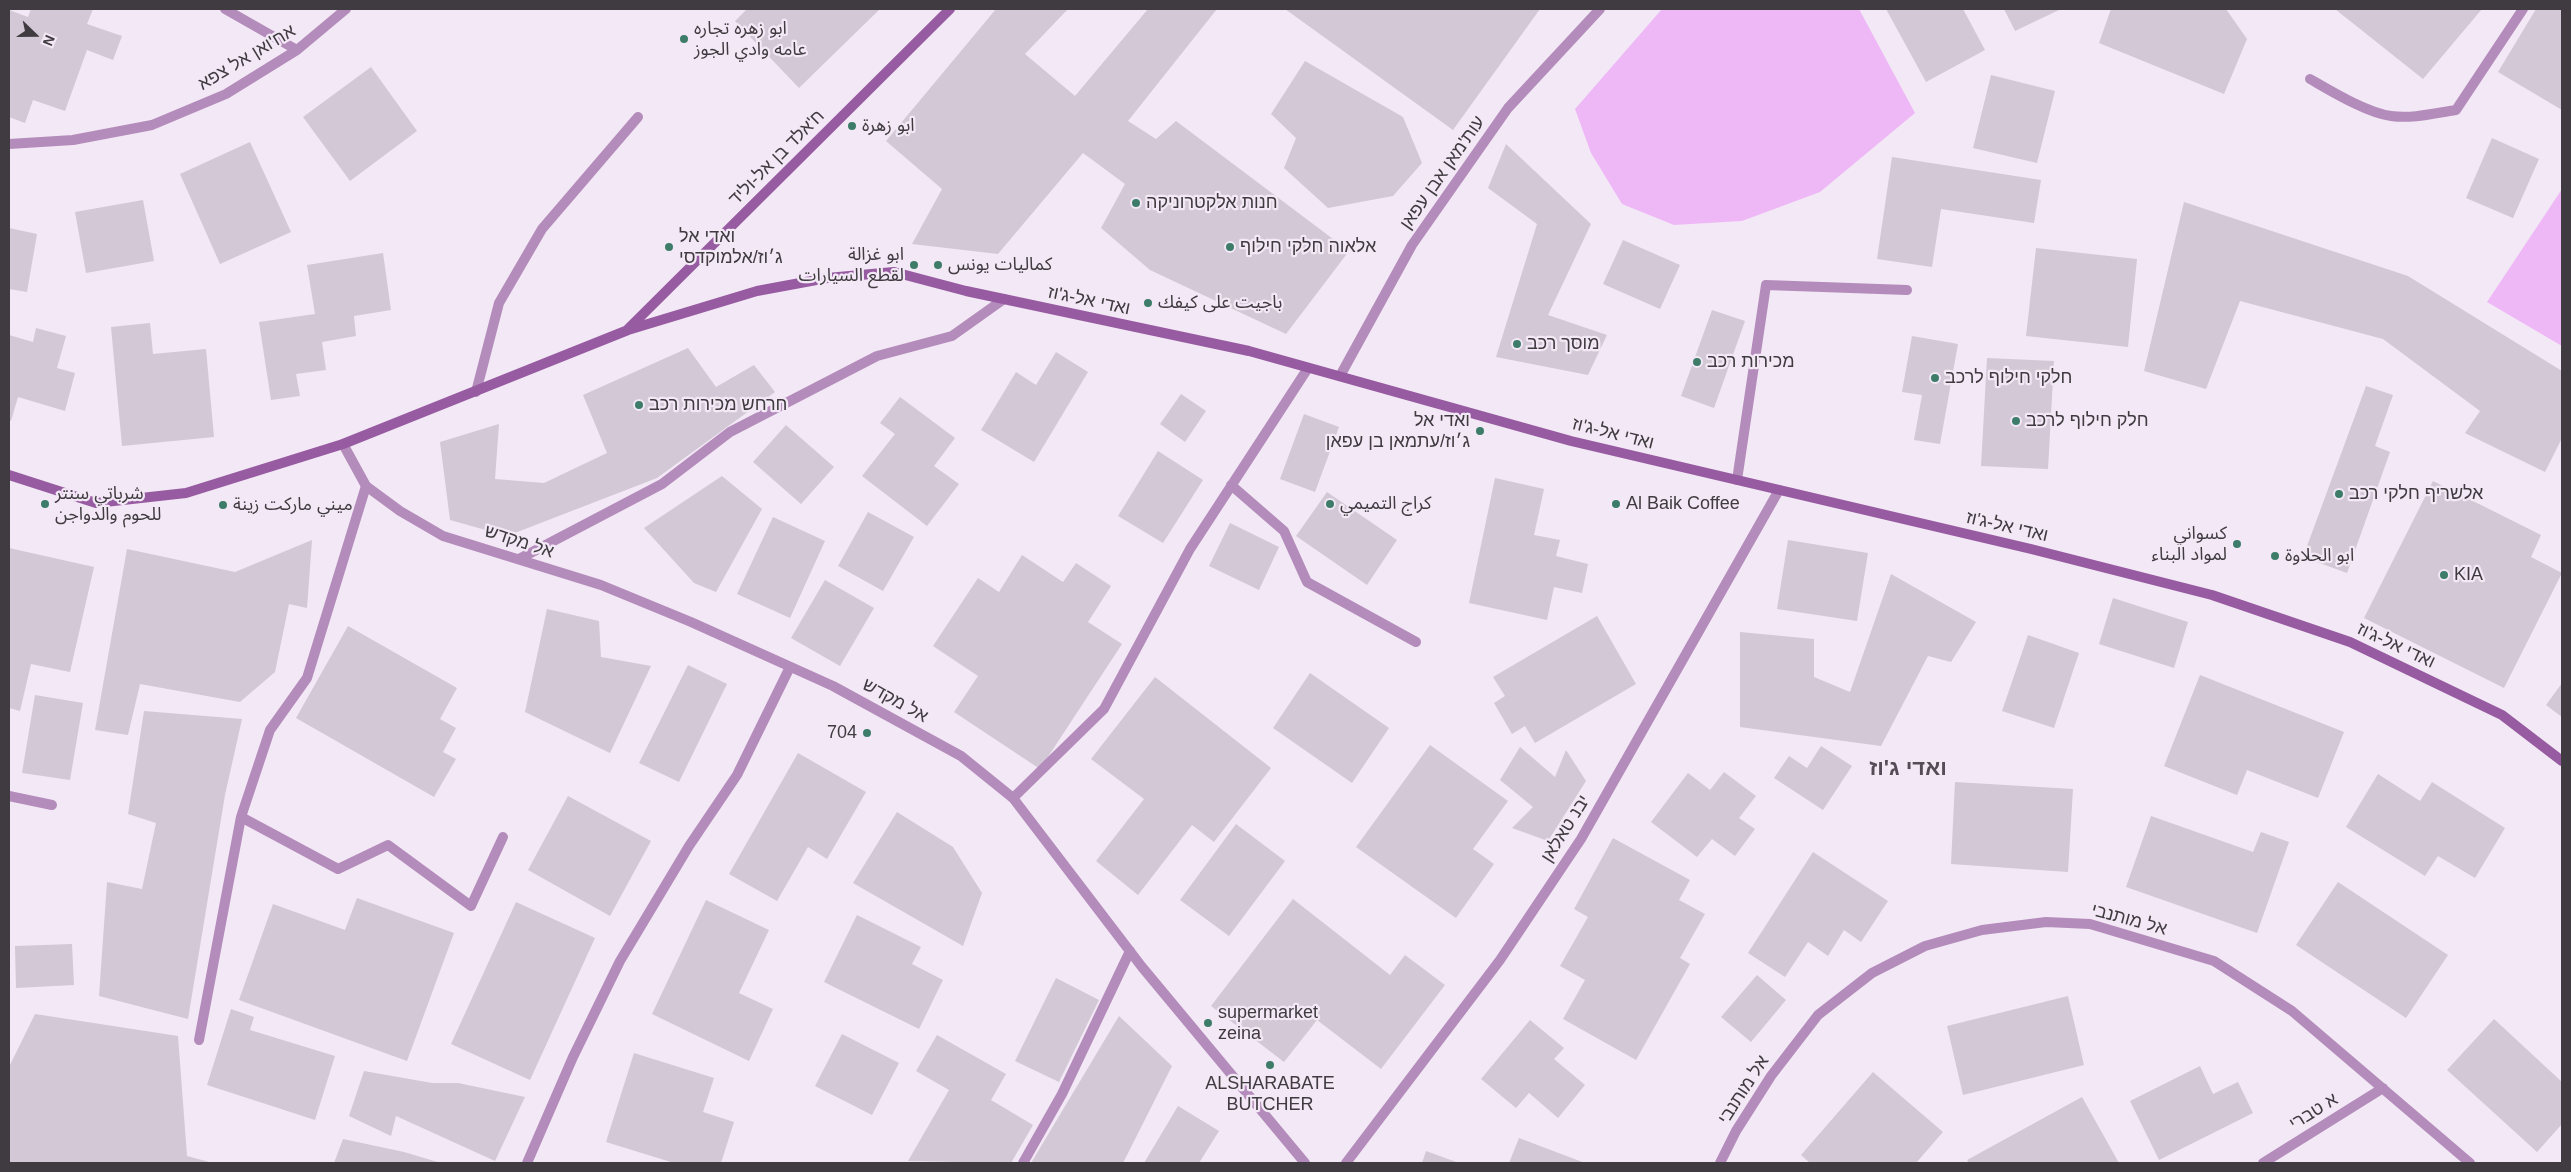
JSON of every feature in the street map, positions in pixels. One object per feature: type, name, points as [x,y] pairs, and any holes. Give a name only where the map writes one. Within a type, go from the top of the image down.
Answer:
[{"type":"main road","name":"ח'אלד בן אל-וליד","points":[[628,330],[950,9]]},
{"type":"main road","name":"ואדי אל-ג'וז","points":[[628,330],[757,291],[827,278],[894,272],[1004,300],[1249,352],[1571,441],[2031,548],[2212,595],[2350,642],[2502,715],[2562,761]]},
{"type":"main road","points":[[9,475],[96,503],[186,493],[343,444],[628,330]]},
{"type":"street","points":[[225,9],[297,50]]},
{"type":"street","name":"אח'ואן אל צפא","points":[[9,144],[73,140],[152,125],[226,94],[297,50],[346,9]]},
{"type":"street","name":"עות'מאן אבן עפאן","points":[[1340,376],[1412,245],[1508,108],[1600,9]]},
{"type":"street","points":[[2310,79],[2340,96],[2390,116],[2418,116],[2456,110],[2523,9]]},
{"type":"street","points":[[476,392],[499,303],[542,229],[638,117]]},
{"type":"street","points":[[1737,480],[1766,285],[1907,290]]},
{"type":"street","points":[[519,560],[662,484],[730,432],[878,356],[952,336],[1004,300]]},
{"type":"street","points":[[1014,798],[1104,709],[1190,549],[1308,368]]},
{"type":"street","name":"אל מקדש","points":[[343,444],[366,486],[400,511],[444,536],[601,586],[691,622],[833,686],[961,756],[1014,798],[1130,951],[1305,1163]]},
{"type":"street","points":[[1231,485],[1284,531],[1307,582],[1416,642]]},
{"type":"street","points":[[199,1040],[241,817],[270,730],[307,678],[366,486]]},
{"type":"street","name":"יבנ טאלאן","points":[[1346,1163],[1500,960],[1581,839],[1780,490]]},
{"type":"street","points":[[527,1163],[573,1057],[620,961],[689,846],[737,776],[790,667]]},
{"type":"street","points":[[9,796],[52,805]]},
{"type":"street","points":[[241,817],[338,869],[388,845],[471,906],[503,837]]},
{"type":"street","name":"אל מותנבי","points":[[1720,1163],[1736,1131],[1771,1076],[1818,1014],[1872,973],[1924,946],[1982,930],[2046,922],[2090,924],[2214,961],[2292,1011],[2470,1163]]},
{"type":"street","points":[[1023,1163],[1062,1094],[1130,951]]},
{"type":"street","name":"א טברי","points":[[2263,1163],[2383,1088]]},
{"type":"shaded area","points":[[1662,9],[1859,9],[1915,113],[1820,192],[1742,221],[1674,225],[1622,204],[1591,153],[1575,109]]},
{"type":"shaded area","points":[[2562,189],[2562,346],[2487,302]]},
{"type":"building","points":[[31,9],[93,9],[87,24],[122,36],[113,60],[87,50],[65,111],[33,100],[25,123],[9,117],[9,10],[28,17]]},
{"type":"building","points":[[747,9],[880,9],[799,88],[735,21]]},
{"type":"building","points":[[996,9],[1068,9],[1025,54],[1075,96],[1148,9],[1217,9],[1128,121],[1156,139],[1176,121],[1349,251],[1286,334],[1150,270],[1101,228],[1125,184],[1083,153],[998,254],[912,244],[942,189],[886,141]]},
{"type":"building","points":[[1285,9],[1540,9],[1453,130]]},
{"type":"building","points":[[1886,9],[1963,9],[1985,50],[1926,82]]},
{"type":"building","points":[[2004,9],[2061,9],[2015,31]]},
{"type":"building","points":[[2111,9],[2226,9],[2247,39],[2224,94],[2099,43]]},
{"type":"building","points":[[2335,9],[2482,9],[2423,79]]},
{"type":"building","points":[[2536,9],[2562,9],[2562,110],[2498,72]]},
{"type":"building","points":[[1305,61],[1403,117],[1422,163],[1393,196],[1328,208],[1284,168],[1296,138],[1271,114]]},
{"type":"building","points":[[371,67],[417,131],[350,181],[303,117]]},
{"type":"building","points":[[1991,75],[2055,91],[2037,163],[1973,148]]},
{"type":"building","points":[[2492,138],[2539,159],[2513,218],[2466,198]]},
{"type":"building","points":[[250,142],[291,232],[220,264],[180,174]]},
{"type":"building","points":[[1506,144],[1591,224],[1548,315],[1607,335],[1588,375],[1496,357],[1537,224],[1488,188]]},
{"type":"building","points":[[1892,157],[2041,180],[2034,223],[1941,209],[1932,267],[1877,259]]},
{"type":"building","points":[[143,200],[154,261],[86,273],[75,212]]},
{"type":"building","points":[[2184,202],[2408,276],[2562,371],[2562,438],[2545,472],[2465,433],[2480,411],[2383,339],[2240,301],[2206,389],[2144,371]]},
{"type":"building","points":[[9,228],[37,234],[27,292],[9,289]]},
{"type":"building","points":[[1623,240],[1680,265],[1660,309],[1603,284]]},
{"type":"building","points":[[2036,248],[2137,259],[2128,347],[2026,336]]},
{"type":"building","points":[[383,253],[391,310],[354,316],[356,336],[322,342],[326,370],[296,374],[300,396],[271,400],[259,322],[315,314],[307,265]]},
{"type":"building","points":[[1712,310],[1745,321],[1714,408],[1681,396]]},
{"type":"building","points":[[150,323],[153,354],[206,349],[214,437],[122,446],[111,327]]},
{"type":"building","points":[[36,328],[66,336],[57,368],[75,373],[65,411],[18,397],[11,421],[9,420],[9,335],[33,342]]},
{"type":"building","points":[[1912,336],[1958,344],[1940,444],[1914,440],[1922,395],[1902,392]]},
{"type":"building","points":[[688,348],[716,387],[754,365],[775,392],[657,478],[507,536],[450,520],[440,442],[499,424],[495,479],[544,483],[607,453],[583,395]]},
{"type":"building","points":[[1056,352],[1088,372],[1034,462],[981,430],[1016,372],[1036,385]]},
{"type":"building","points":[[1987,358],[2054,361],[2048,469],[1981,466]]},
{"type":"building","points":[[2366,386],[2393,395],[2375,446],[2390,452],[2347,573],[2303,557]]},
{"type":"building","points":[[1181,394],[1206,411],[1185,442],[1160,424]]},
{"type":"building","points":[[900,397],[955,438],[934,466],[959,484],[927,526],[862,476],[895,434],[880,423]]},
{"type":"building","points":[[1304,414],[1339,427],[1315,492],[1280,479]]},
{"type":"building","points":[[786,425],[834,467],[801,504],[753,462]]},
{"type":"building","points":[[1158,451],[1203,480],[1163,543],[1118,516]]},
{"type":"building","points":[[722,476],[762,509],[716,592],[694,583],[644,528]]},
{"type":"building","points":[[1495,478],[1544,489],[1534,535],[1560,540],[1556,556],[1588,564],[1582,593],[1554,587],[1547,620],[1469,603]]},
{"type":"building","points":[[2433,481],[2541,535],[2531,557],[2562,573],[2504,688],[2364,618]]},
{"type":"building","points":[[1327,492],[1397,540],[1367,585],[1296,536]]},
{"type":"building","points":[[868,512],[914,537],[883,591],[838,566]]},
{"type":"building","points":[[773,517],[825,541],[790,618],[737,594]]},
{"type":"building","points":[[1230,523],[1279,547],[1259,590],[1209,566]]},
{"type":"building","points":[[312,540],[307,608],[289,604],[275,672],[240,702],[140,684],[128,735],[95,730],[127,549],[235,572]]},
{"type":"building","points":[[1788,540],[1868,553],[1857,621],[1777,609]]},
{"type":"building","points":[[9,548],[94,567],[70,672],[31,664],[20,711],[9,708]]},
{"type":"building","points":[[1022,555],[1063,582],[1076,563],[1111,586],[1088,622],[1122,644],[1040,769],[954,712],[978,676],[933,646],[978,578],[999,592]]},
{"type":"building","points":[[1891,574],[1976,622],[1951,662],[1928,656],[1881,746],[1740,727],[1740,632],[1814,639],[1814,677],[1850,692]]},
{"type":"building","points":[[825,580],[874,608],[840,666],[791,638]]},
{"type":"building","points":[[2113,598],[2188,622],[2174,668],[2099,644]]},
{"type":"building","points":[[547,609],[599,621],[601,657],[651,666],[610,753],[525,712]]},
{"type":"building","points":[[1597,616],[1636,684],[1535,743],[1525,726],[1512,734],[1494,703],[1505,696],[1493,677]]},
{"type":"building","points":[[348,626],[457,688],[440,719],[456,728],[443,752],[456,759],[434,797],[296,718]]},
{"type":"building","points":[[2028,635],[2079,653],[2054,728],[2002,711]]},
{"type":"building","points":[[688,665],[727,684],[679,782],[639,763]]},
{"type":"building","points":[[1310,673],[1389,728],[1352,783],[1273,728]]},
{"type":"building","points":[[2200,675],[2344,732],[2318,798],[2247,770],[2237,795],[2164,766]]},
{"type":"building","points":[[1155,677],[1271,768],[1214,842],[1192,825],[1138,895],[1096,861],[1144,799],[1091,759]]},
{"type":"building","points":[[2562,683],[2562,717],[2546,705]]},
{"type":"building","points":[[35,695],[83,703],[70,780],[22,773]]},
{"type":"building","points":[[144,711],[242,719],[225,795],[188,1019],[99,996],[107,882],[142,889],[156,823],[128,814]]},
{"type":"building","points":[[1430,745],[1508,801],[1473,849],[1494,864],[1456,918],[1356,847]]},
{"type":"building","points":[[1821,746],[1852,766],[1823,810],[1774,778],[1789,756],[1807,768]]},
{"type":"building","points":[[1520,747],[1555,777],[1566,750],[1586,781],[1548,841],[1512,828],[1533,807],[1500,780]]},
{"type":"building","points":[[798,753],[866,792],[827,859],[808,847],[777,901],[729,874]]},
{"type":"building","points":[[1724,772],[1756,796],[1739,818],[1755,829],[1735,856],[1712,839],[1697,857],[1651,822],[1688,773],[1710,790]]},
{"type":"building","points":[[2378,774],[2420,801],[2432,782],[2505,828],[2475,878],[2438,856],[2425,876],[2346,827]]},
{"type":"building","points":[[1955,782],[2073,789],[2068,872],[1951,864]]},
{"type":"building","points":[[568,796],[651,841],[610,916],[528,870]]},
{"type":"building","points":[[897,812],[953,847],[982,893],[963,946],[853,883]]},
{"type":"building","points":[[2151,816],[2253,852],[2261,832],[2289,842],[2257,933],[2126,887]]},
{"type":"building","points":[[1236,824],[1285,861],[1229,936],[1180,900]]},
{"type":"building","points":[[1613,838],[1690,880],[1679,900],[1705,914],[1680,958],[1690,964],[1636,1060],[1563,1019],[1585,980],[1560,966],[1588,917],[1574,909]]},
{"type":"building","points":[[1813,852],[1888,901],[1861,942],[1844,930],[1828,956],[1808,942],[1785,977],[1748,953]]},
{"type":"building","points":[[2338,882],[2448,955],[2406,1018],[2296,945]]},
{"type":"building","points":[[357,898],[454,933],[407,1061],[239,1000],[273,904],[345,930]]},
{"type":"building","points":[[1293,899],[1390,975],[1405,955],[1445,985],[1381,1069],[1317,1020],[1284,1062],[1211,1006]]},
{"type":"building","points":[[706,900],[769,930],[739,993],[773,1009],[749,1061],[652,1014]]},
{"type":"building","points":[[516,902],[595,938],[530,1080],[451,1044]]},
{"type":"building","points":[[857,915],[921,947],[912,964],[943,980],[919,1029],[824,982]]},
{"type":"building","points":[[72,944],[74,985],[16,988],[15,946]]},
{"type":"building","points":[[1757,975],[1786,1000],[1751,1042],[1721,1017]]},
{"type":"building","points":[[1056,978],[1099,1000],[1059,1082],[1015,1061]]},
{"type":"building","points":[[2068,996],[2084,1065],[1963,1095],[1947,1026]]},
{"type":"building","points":[[231,1009],[254,1017],[250,1030],[335,1056],[315,1120],[207,1085]]},
{"type":"building","points":[[35,1014],[178,1036],[187,1156],[213,1163],[9,1163],[9,1067]]},
{"type":"building","points":[[1119,1016],[1172,1066],[1123,1163],[1031,1163]]},
{"type":"building","points":[[2494,1019],[2562,1082],[2562,1124],[2537,1152],[2447,1070]]},
{"type":"building","points":[[1530,1020],[1564,1048],[1554,1059],[1585,1085],[1558,1118],[1529,1093],[1516,1108],[1481,1079]]},
{"type":"building","points":[[842,1034],[899,1063],[872,1115],[815,1086]]},
{"type":"building","points":[[937,1035],[1006,1074],[991,1100],[1033,1125],[1011,1163],[908,1161],[949,1090],[916,1071]]},
{"type":"building","points":[[634,1053],[714,1078],[703,1112],[734,1122],[721,1163],[674,1163],[606,1142]]},
{"type":"building","points":[[2200,1066],[2213,1094],[2238,1082],[2253,1113],[2159,1160],[2130,1101]]},
{"type":"building","points":[[364,1071],[432,1083],[458,1083],[525,1097],[495,1161],[396,1116],[391,1136],[349,1116]]},
{"type":"building","points":[[1873,1072],[1943,1132],[1916,1163],[1810,1163],[1801,1155]]},
{"type":"building","points":[[2082,1097],[2119,1163],[1969,1163],[1967,1160]]},
{"type":"building","points":[[1178,1106],[1219,1131],[1199,1163],[1144,1163]]},
{"type":"building","points":[[1519,1138],[1585,1163],[1509,1163]]},
{"type":"building","points":[[343,1139],[404,1152],[441,1163],[334,1163]]},
{"type":"building","points":[[1426,1151],[1459,1163],[1422,1163]]},
{"type":"place","name":"ابو زهره تجاره عامه وادي الجوز","points":[[684,39]]},
{"type":"place","name":"ابو زهرة","points":[[852,126]]},
{"type":"place","name":"חנות אלקטרוניקה","points":[[1136,203]]},
{"type":"place","name":"ואדי אל ג׳וז/אלמוקדסי","points":[[669,247]]},
{"type":"place","name":"אלאוה חלקי חילוף","points":[[1230,247]]},
{"type":"place","name":"ابو غزالة لقطع السيارات","points":[[914,265]]},
{"type":"place","name":"كماليات يونس","points":[[938,265]]},
{"type":"place","name":"باجيت على كيفك","points":[[1148,303]]},
{"type":"place","name":"מוסך רכב","points":[[1517,344]]},
{"type":"place","name":"מכירות רכב","points":[[1697,362]]},
{"type":"place","name":"חלקי חילוף לרכב","points":[[1935,378]]},
{"type":"place","name":"חרחש מכירות רכב","points":[[639,405]]},
{"type":"place","name":"חלק חילוף לרכב","points":[[2016,421]]},
{"type":"place","name":"ואדי אל ג׳וז/עתמאן בן עפאן","points":[[1480,431]]},
{"type":"place","name":"אלשריף חלקי רכב","points":[[2339,494]]},
{"type":"place","name":"شرباتي سنتر للحوم والدواجن","points":[[45,504]]},
{"type":"place","name":"كراج التميمي","points":[[1330,504]]},
{"type":"place","name":"Al Baik Coffee","points":[[1616,504]]},
{"type":"place","name":"ميني ماركت زينة","points":[[223,505]]},
{"type":"place","name":"كسواني لمواد البناء","points":[[2237,544]]},
{"type":"place","name":"ابو الحلاوة","points":[[2275,556]]},
{"type":"place","name":"KIA","points":[[2444,575]]},
{"type":"place","name":"704","points":[[867,733]]},
{"type":"place","name":"supermarket zeina","points":[[1208,1023]]},
{"type":"place","name":"ALSHARABATE BUTCHER","points":[[1270,1065]]},
{"type":"district","name":"ואדי ג'וז","points":[[1908,769]]}]
